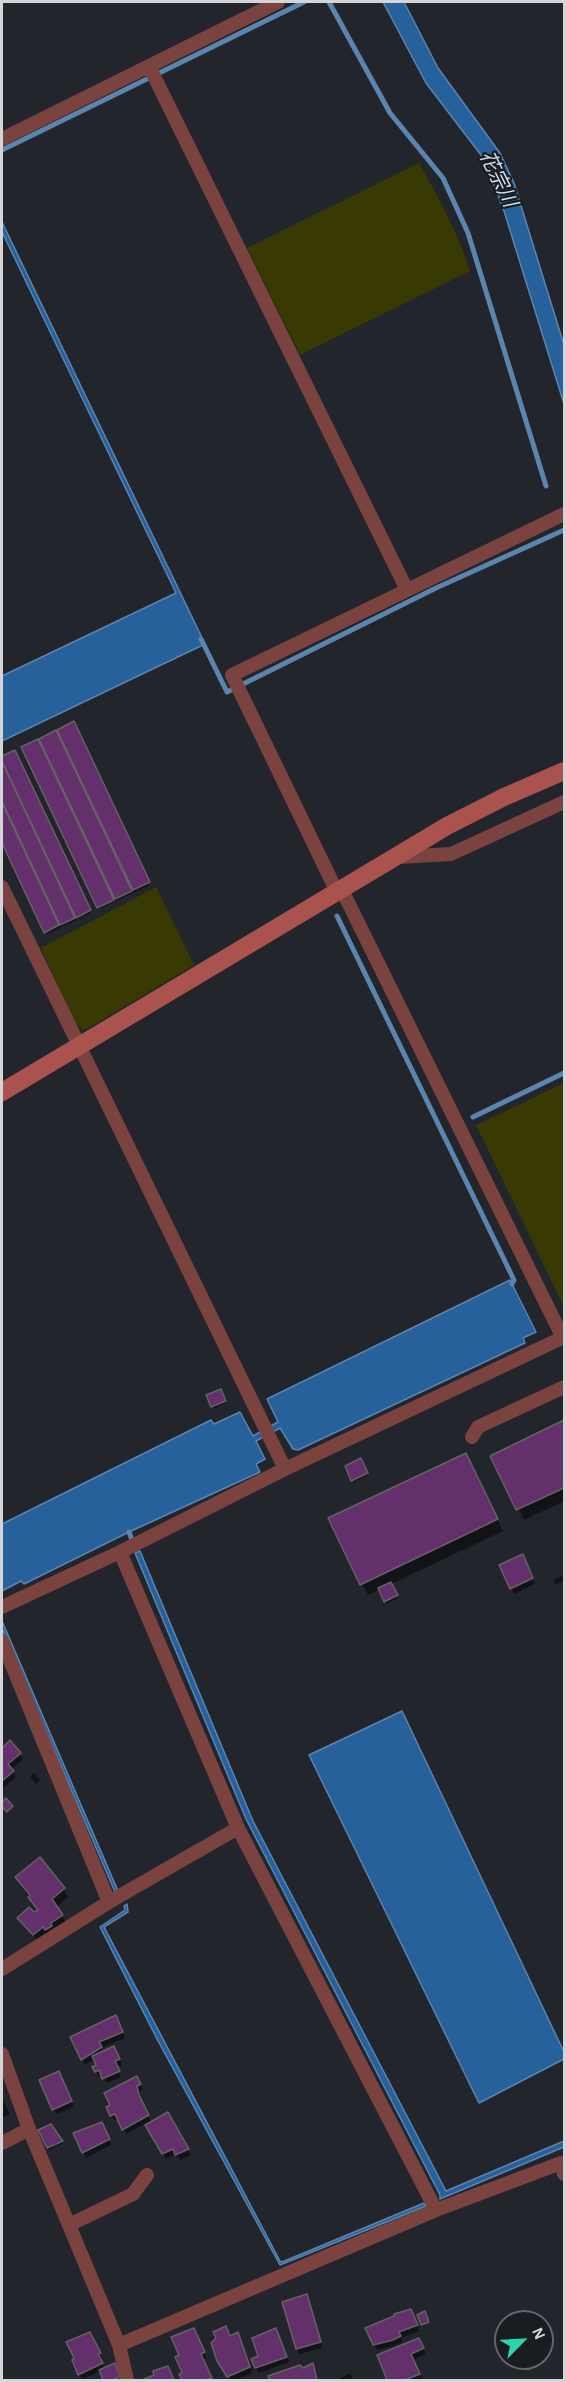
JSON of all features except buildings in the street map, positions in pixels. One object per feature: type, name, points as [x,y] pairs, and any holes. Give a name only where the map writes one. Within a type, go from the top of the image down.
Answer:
[{"type":"street","points":[[2,139],[278,2]]},
{"type":"street","points":[[149,66],[407,590]]},
{"type":"street","points":[[2,1608],[285,1469],[564,1337],[232,675],[564,514]]},
{"type":"street","points":[[2,1092],[447,826],[495,801],[564,771]]},
{"type":"street","points":[[397,857],[451,854],[564,802]]},
{"type":"street","points":[[2,887],[285,1469]]},
{"type":"street","points":[[472,1437],[478,1427],[564,1387]]},
{"type":"street","points":[[120,1552],[238,1828],[436,2210]]},
{"type":"street","points":[[2,1641],[110,1902]]},
{"type":"street","points":[[2,1969],[110,1902],[238,1828]]},
{"type":"street","points":[[2,2054],[29,2129],[119,2344],[127,2380]]},
{"type":"street","points":[[2,2143],[29,2129]]},
{"type":"street","points":[[119,2344],[436,2210],[561,2163],[564,2174]]},
{"type":"street","points":[[69,2226],[132,2194],[147,2175]]},
{"type":"shaded area","points":[[419,163],[448,216],[470,271],[300,355],[247,248]]},
{"type":"shaded area","points":[[156,887],[194,965],[82,1030],[72,1018],[41,948]]},
{"type":"shaded area","points":[[564,1083],[564,1307],[476,1125]]},
{"type":"water","name":"花宗川","points":[[383,2],[404,2],[438,68],[500,153],[514,183],[564,345],[564,404],[504,211],[484,159],[426,83]]},
{"type":"water","points":[[2,222],[205,644],[2,741],[2,676],[176,593],[2,232]]},
{"type":"water","points":[[510,1280],[536,1332],[523,1338],[525,1343],[298,1450],[293,1449],[280,1428],[256,1441],[265,1459],[256,1464],[260,1472],[129,1532],[24,1584],[21,1581],[2,1591],[2,1524],[211,1420],[214,1424],[240,1412],[253,1436],[278,1422],[267,1399]]},
{"type":"water","points":[[140,1551],[253,1821],[446,2191],[564,2141],[564,2147],[440,2199],[440,2195],[246,1819],[135,1553]]},
{"type":"water","points":[[2,1621],[118,1891],[115,1892],[2,1628]]},
{"type":"water","points":[[402,1711],[564,2052],[564,2059],[479,2103],[309,1755]]},
{"type":"water","points":[[127,1904],[128,1912],[104,1927],[280,2261],[424,2203],[426,2206],[280,2265],[157,2039],[100,1927],[125,1910],[124,1906]]},
{"type":"waterway","points":[[2,150],[304,2]]},
{"type":"waterway","points":[[329,2],[390,113],[443,178],[468,233],[546,486]]},
{"type":"waterway","points":[[201,639],[227,692],[436,588],[564,530]]},
{"type":"waterway","points":[[337,916],[514,1280],[512,1284]]},
{"type":"waterway","points":[[473,1117],[564,1073]]},
{"type":"waterway","points":[[129,1532],[134,1545]]}]
